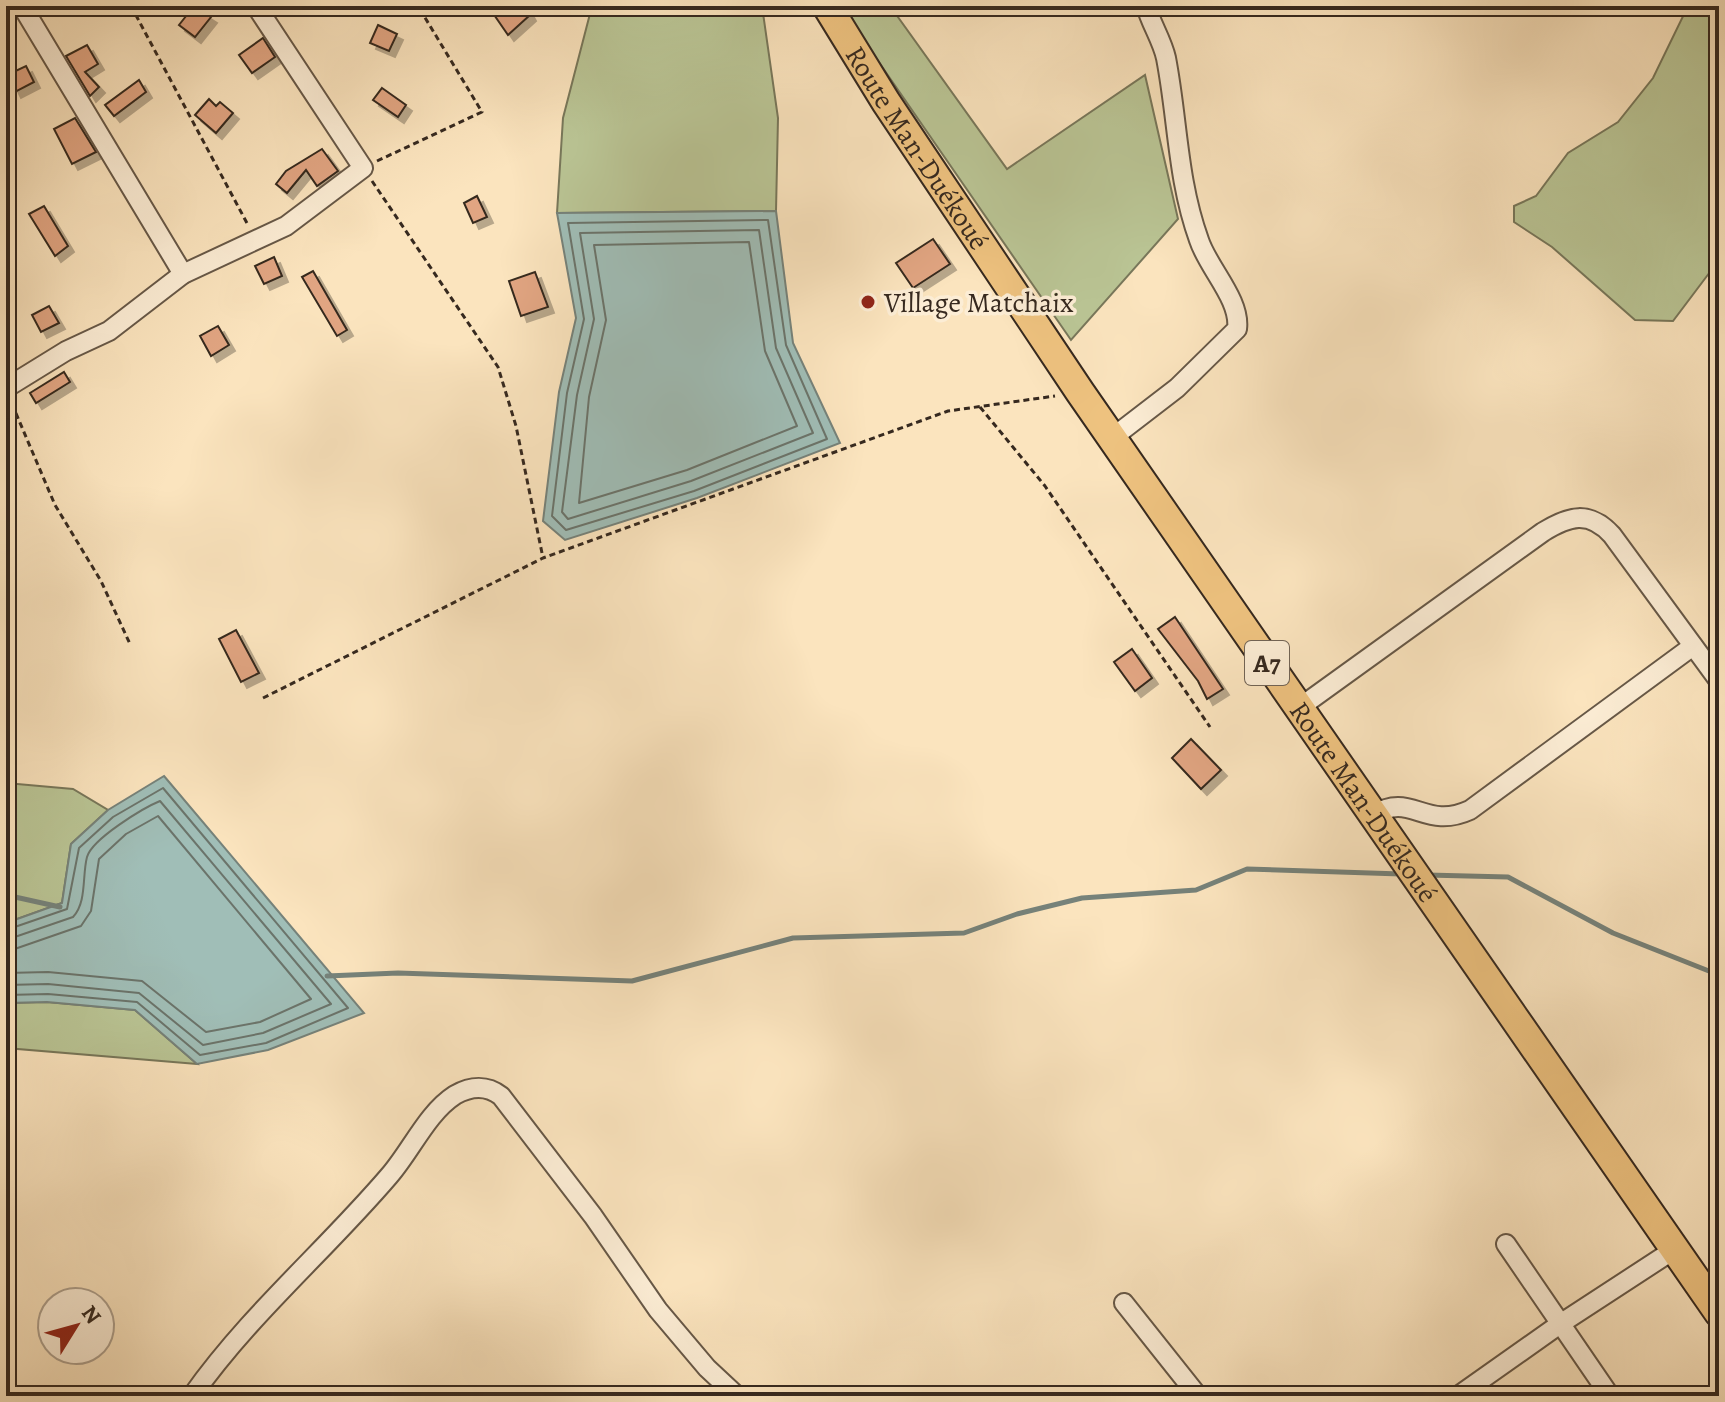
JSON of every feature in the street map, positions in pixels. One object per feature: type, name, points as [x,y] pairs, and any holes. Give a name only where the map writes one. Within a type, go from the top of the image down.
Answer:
[{"type":"main road","name":"Route Man-Duékoué","points":[[827,6],[886,102],[1080,392],[1719,1313]]},
{"type":"street","points":[[6,13],[20,6],[183,274]]},
{"type":"street","points":[[8,395],[66,351],[109,331],[183,274],[286,226],[363,168],[256,6]]},
{"type":"street","points":[[1112,438],[1177,388],[1237,329],[1238,317],[1203,254],[1193,223],[1179,167],[1165,53],[1146,6]]},
{"type":"street","points":[[1299,708],[1543,532],[1576,517],[1594,520],[1608,531],[1719,681]]},
{"type":"street","points":[[1373,815],[1395,805],[1442,818],[1470,810],[1693,646]]},
{"type":"street","points":[[192,1396],[221,1355],[390,1175],[438,1111],[453,1096],[483,1088],[501,1096],[593,1216],[658,1310],[737,1396]]},
{"type":"street","points":[[1506,1244],[1610,1396]]},
{"type":"street","points":[[1458,1396],[1560,1324],[1675,1249]]},
{"type":"street","points":[[1124,1303],[1198,1396]]},
{"type":"path","points":[[131,6],[257,241]]},
{"type":"path","points":[[418,6],[482,112],[363,168],[498,367],[516,426],[543,558]]},
{"type":"path","points":[[263,698],[543,558],[948,411],[1080,392]]},
{"type":"path","points":[[8,395],[55,505],[101,581],[130,644]]},
{"type":"path","points":[[980,407],[1045,486],[1210,727]]},
{"type":"green space","points":[[592,6],[762,6],[778,118],[776,211],[557,213],[563,118]]},
{"type":"green space","points":[[840,6],[890,6],[1007,169],[1145,75],[1178,219],[1071,340]]},
{"type":"green space","points":[[1688,6],[1719,6],[1719,260],[1673,321],[1635,320],[1552,247],[1514,222],[1514,206],[1536,196],[1568,153],[1618,122],[1653,78]]},
{"type":"green space","points":[[6,783],[73,789],[108,810],[71,844],[62,903],[6,923]]},
{"type":"green space","points":[[47,1002],[135,1010],[197,1064],[6,1048],[6,1003]]},
{"type":"water","points":[[776,211],[793,343],[840,443],[697,498],[565,540],[543,521],[559,392],[576,318],[557,213]]},
{"type":"water","points":[[164,776],[364,1013],[268,1050],[197,1064],[135,1010],[47,1002],[6,1003],[6,923],[62,903],[71,844],[108,810]]},
{"type":"building","points":[[194,6],[211,17],[195,37],[179,25]]},
{"type":"building","points":[[488,6],[525,6],[530,15],[508,35]]},
{"type":"building","points":[[378,25],[397,34],[389,51],[370,43]]},
{"type":"building","points":[[263,38],[275,57],[252,73],[239,55]]},
{"type":"building","points":[[87,45],[98,64],[85,72],[99,87],[90,96],[66,56]]},
{"type":"building","points":[[26,66],[34,82],[15,92],[7,75]]},
{"type":"building","points":[[139,80],[146,92],[114,116],[105,105]]},
{"type":"building","points":[[382,88],[406,105],[398,117],[373,100]]},
{"type":"building","points":[[209,99],[216,106],[220,102],[233,113],[216,133],[195,115]]},
{"type":"building","points":[[75,118],[96,152],[72,164],[54,129]]},
{"type":"building","points":[[322,149],[338,171],[317,186],[306,170],[287,193],[276,184],[286,171]]},
{"type":"building","points":[[477,196],[487,217],[473,223],[464,203]]},
{"type":"building","points":[[44,206],[68,246],[55,256],[29,214]]},
{"type":"building","points":[[933,239],[950,264],[913,288],[896,263]]},
{"type":"building","points":[[274,257],[282,276],[264,284],[255,266]]},
{"type":"building","points":[[313,271],[347,330],[337,336],[302,277]]},
{"type":"building","points":[[535,272],[548,307],[521,316],[509,281]]},
{"type":"building","points":[[49,306],[59,323],[41,332],[32,315]]},
{"type":"building","points":[[218,326],[229,345],[211,356],[200,336]]},
{"type":"building","points":[[64,372],[70,382],[36,403],[30,393]]},
{"type":"building","points":[[1175,617],[1223,689],[1207,699],[1198,681],[1158,629]]},
{"type":"building","points":[[236,630],[259,673],[241,682],[219,639]]},
{"type":"building","points":[[1132,649],[1152,678],[1135,691],[1114,662]]},
{"type":"building","points":[[1191,739],[1221,770],[1201,789],[1172,758]]},
{"type":"waterway","points":[[327,976],[398,973],[632,981],[793,938],[964,933],[1017,914],[1082,898],[1196,890],[1247,869],[1401,874]]},
{"type":"waterway","points":[[1427,875],[1508,877],[1613,933],[1719,975]]},
{"type":"waterway","points":[[6,895],[60,907]]},
{"type":"place","name":"Village Matchaix","points":[[868,302]]}]
